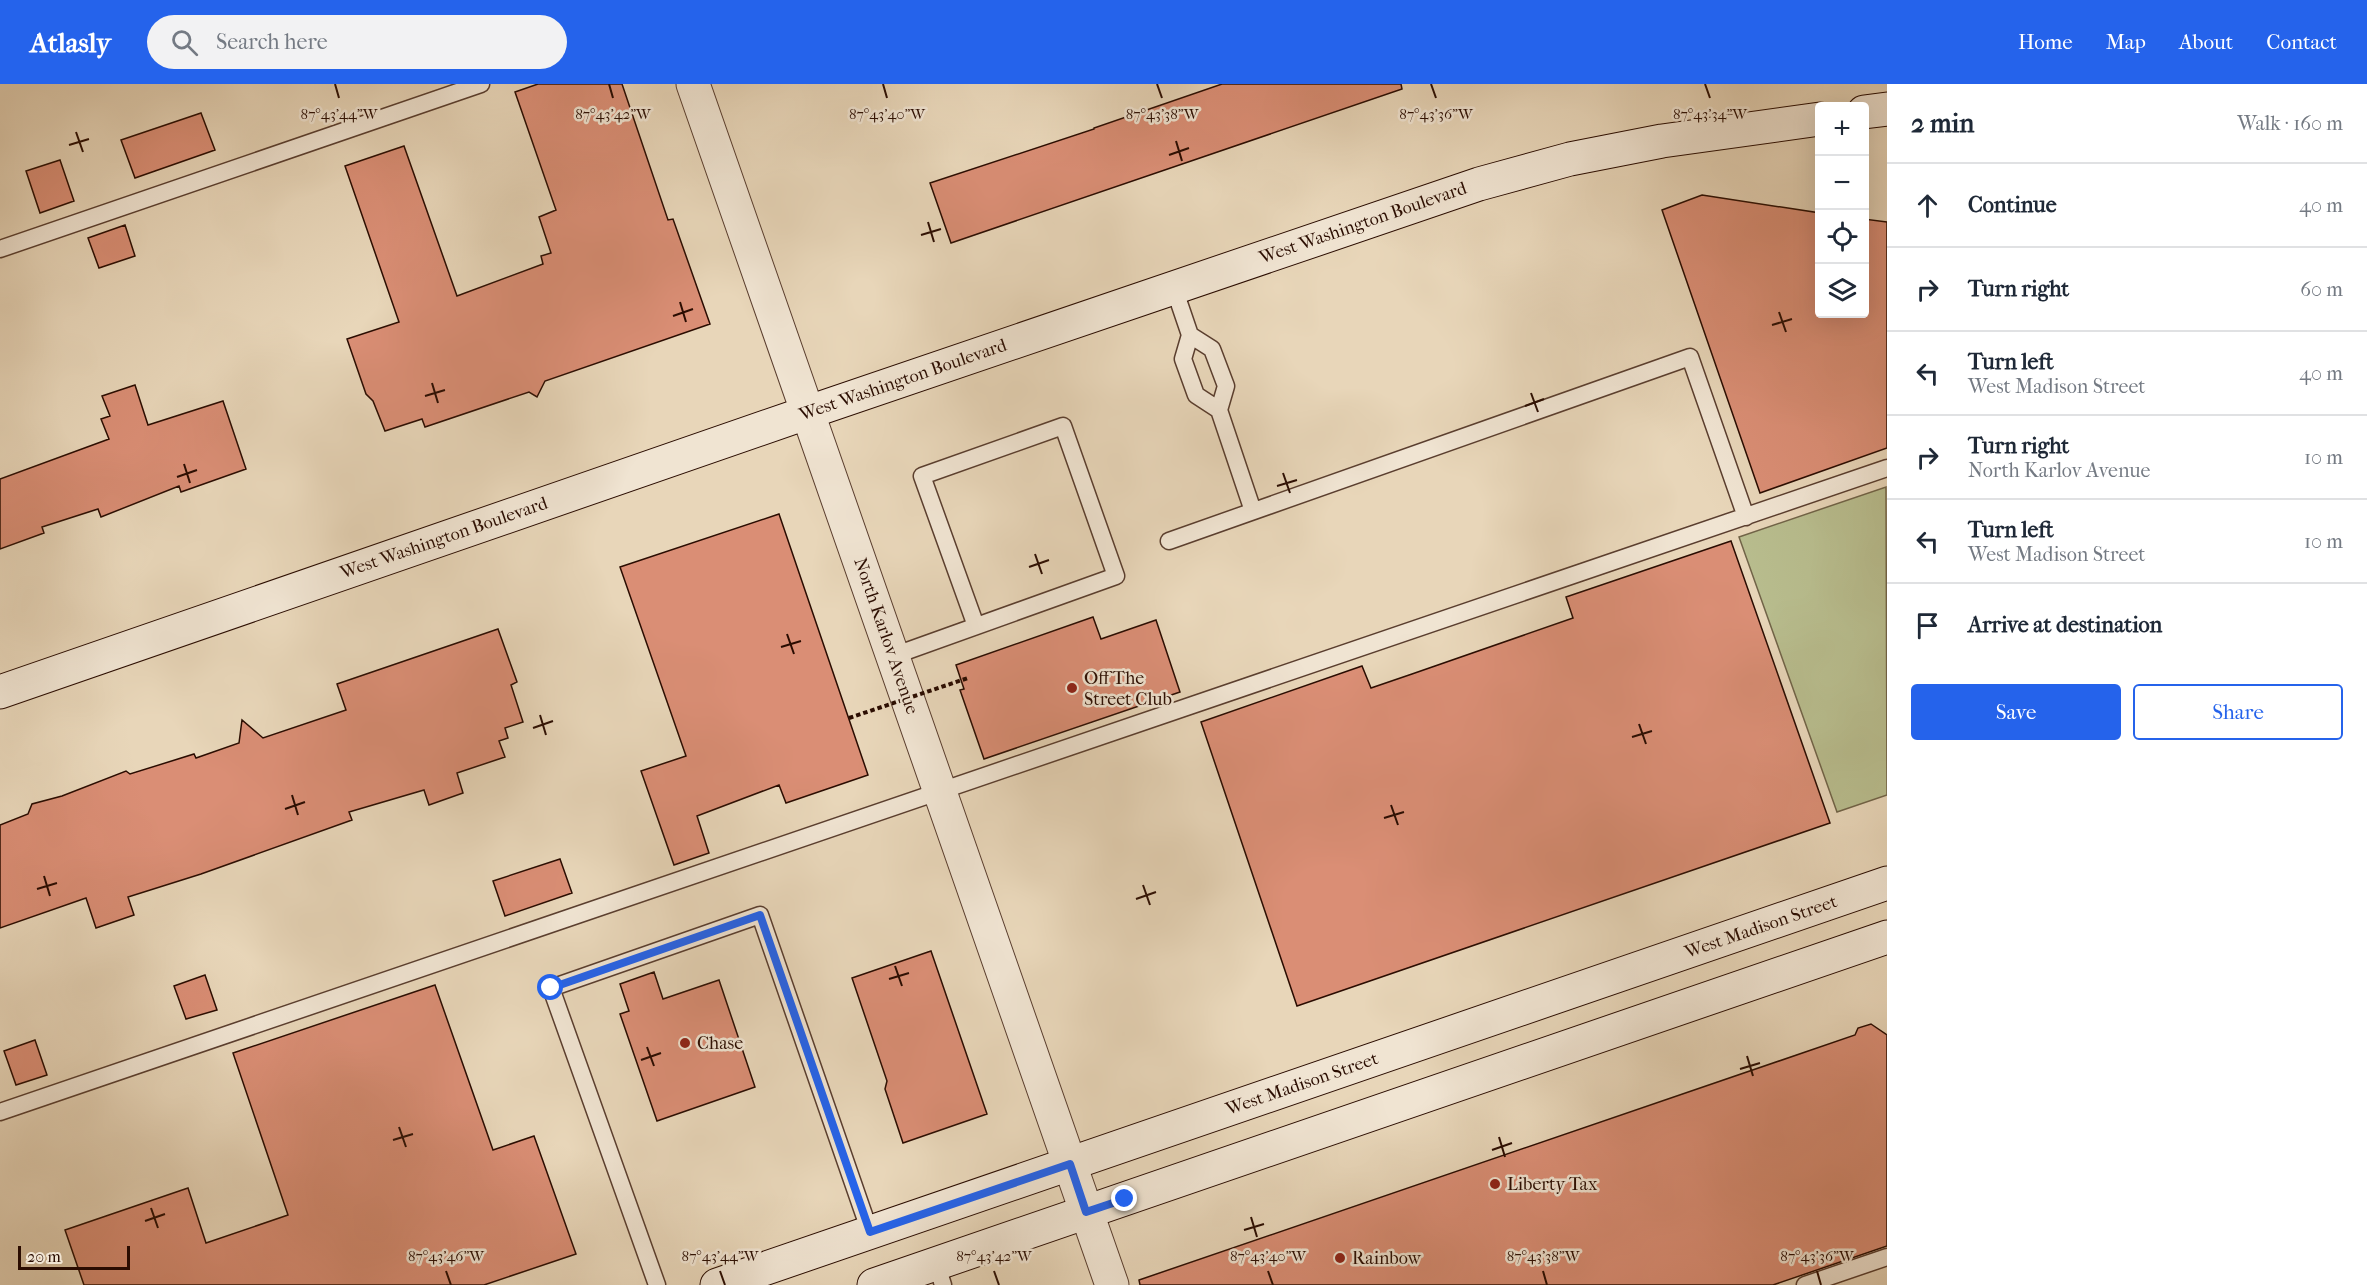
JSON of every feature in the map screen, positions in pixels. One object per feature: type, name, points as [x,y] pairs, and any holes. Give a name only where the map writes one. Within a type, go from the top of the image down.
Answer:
[{"type":"street","name":"North Karlov Avenue","points":[[693,84],[1112,1285]]},
{"type":"street","points":[[1869,111],[1887,109]]},
{"type":"street","name":"West Washington Boulevard","points":[[0,692],[809,412],[1479,184],[1570,159],[1662,141],[1815,119]]},
{"type":"street","name":"West Madison Street","points":[[874,1285],[940,1274],[1078,1188],[1887,884]]},
{"type":"street","name":"West Madison Street","points":[[717,1285],[870,1232],[1078,1188],[1887,937]]},
{"type":"lane","points":[[0,249],[481,84]]},
{"type":"lane","points":[[1174,288],[1190,335],[1183,359],[1196,395],[1218,410],[1254,511]]},
{"type":"lane","points":[[1190,335],[1212,349],[1226,386],[1218,410]]},
{"type":"lane","points":[[1169,541],[1690,357],[1746,517]]},
{"type":"lane","points":[[893,656],[1116,576],[1063,426],[922,476],[976,626]]},
{"type":"lane","points":[[0,1112],[941,793],[1887,468]]},
{"type":"lane","points":[[657,1285],[551,988],[760,915],[870,1232]]},
{"type":"lane","points":[[1805,1285],[1887,1257]]},
{"type":"path","points":[[849,718],[968,678]]},
{"type":"green space","points":[[1886,487],[1887,795],[1837,812],[1739,537]]},
{"type":"building","points":[[538,84],[622,84],[668,220],[673,219],[710,324],[545,381],[537,397],[529,392],[425,427],[422,419],[385,431],[373,401],[366,394],[347,339],[399,322],[345,166],[404,146],[457,296],[543,264],[541,256],[551,253],[539,217],[556,210],[515,92]]},
{"type":"building","points":[[1222,84],[1401,84],[1402,89],[951,243],[930,183]]},
{"type":"building","points":[[201,113],[215,150],[135,178],[121,140]]},
{"type":"building","points":[[60,160],[74,201],[40,213],[26,171]]},
{"type":"building","points":[[1702,195],[1815,212],[1815,318],[1869,318],[1869,220],[1887,222],[1887,448],[1760,493],[1662,210]]},
{"type":"building","points":[[125,225],[135,256],[99,268],[88,238]]},
{"type":"building","points":[[135,385],[148,425],[223,401],[246,469],[181,492],[179,486],[101,517],[98,509],[42,527],[44,533],[0,549],[0,479],[109,439],[101,419],[110,416],[102,396]]},
{"type":"building","points":[[779,514],[868,775],[786,803],[779,785],[697,816],[709,853],[674,865],[641,771],[686,756],[620,567]]},
{"type":"building","points":[[1731,541],[1830,823],[1297,1006],[1201,722],[1362,666],[1371,688],[1412,674],[1573,618],[1566,597]]},
{"type":"building","name":"Off The Street Club","points":[[1093,617],[1101,639],[1156,620],[1180,692],[984,759],[960,690],[964,689],[956,665]]},
{"type":"building","points":[[498,629],[517,682],[511,685],[523,722],[505,728],[508,738],[499,741],[505,757],[457,773],[463,793],[429,805],[424,790],[349,812],[352,820],[201,874],[128,897],[134,915],[96,928],[86,898],[0,928],[0,825],[28,814],[32,804],[62,796],[126,771],[130,774],[194,754],[196,758],[239,743],[242,720],[263,738],[346,710],[337,684]]},
{"type":"building","points":[[560,859],[572,893],[505,916],[493,881]]},
{"type":"building","points":[[931,951],[987,1114],[903,1143],[885,1089],[887,1081],[852,978]]},
{"type":"building","name":"Chase","points":[[654,972],[663,999],[719,980],[755,1087],[657,1121],[620,1014],[629,1011],[620,984]]},
{"type":"building","points":[[205,975],[217,1010],[186,1019],[174,986]]},
{"type":"building","points":[[435,985],[493,1150],[534,1136],[576,1254],[484,1285],[84,1285],[65,1230],[188,1188],[206,1243],[288,1215],[233,1053]]},
{"type":"building","points":[[1871,1024],[1887,1035],[1887,1246],[1773,1285],[1140,1285],[1139,1280],[1855,1035],[1858,1028]]},
{"type":"building","points":[[35,1040],[47,1075],[16,1085],[4,1051]]},
{"type":"place","name":"Off The Street Club","points":[[1072,688]]},
{"type":"place","name":"Chase","points":[[685,1043]]},
{"type":"place","name":"Liberty Tax","points":[[1495,1184]]},
{"type":"place","name":"Rainbow","points":[[1340,1258]]},
{"type":"route","points":[[551,988],[760,915],[870,1232],[1070,1164],[1086,1212],[1125,1199]]}]
